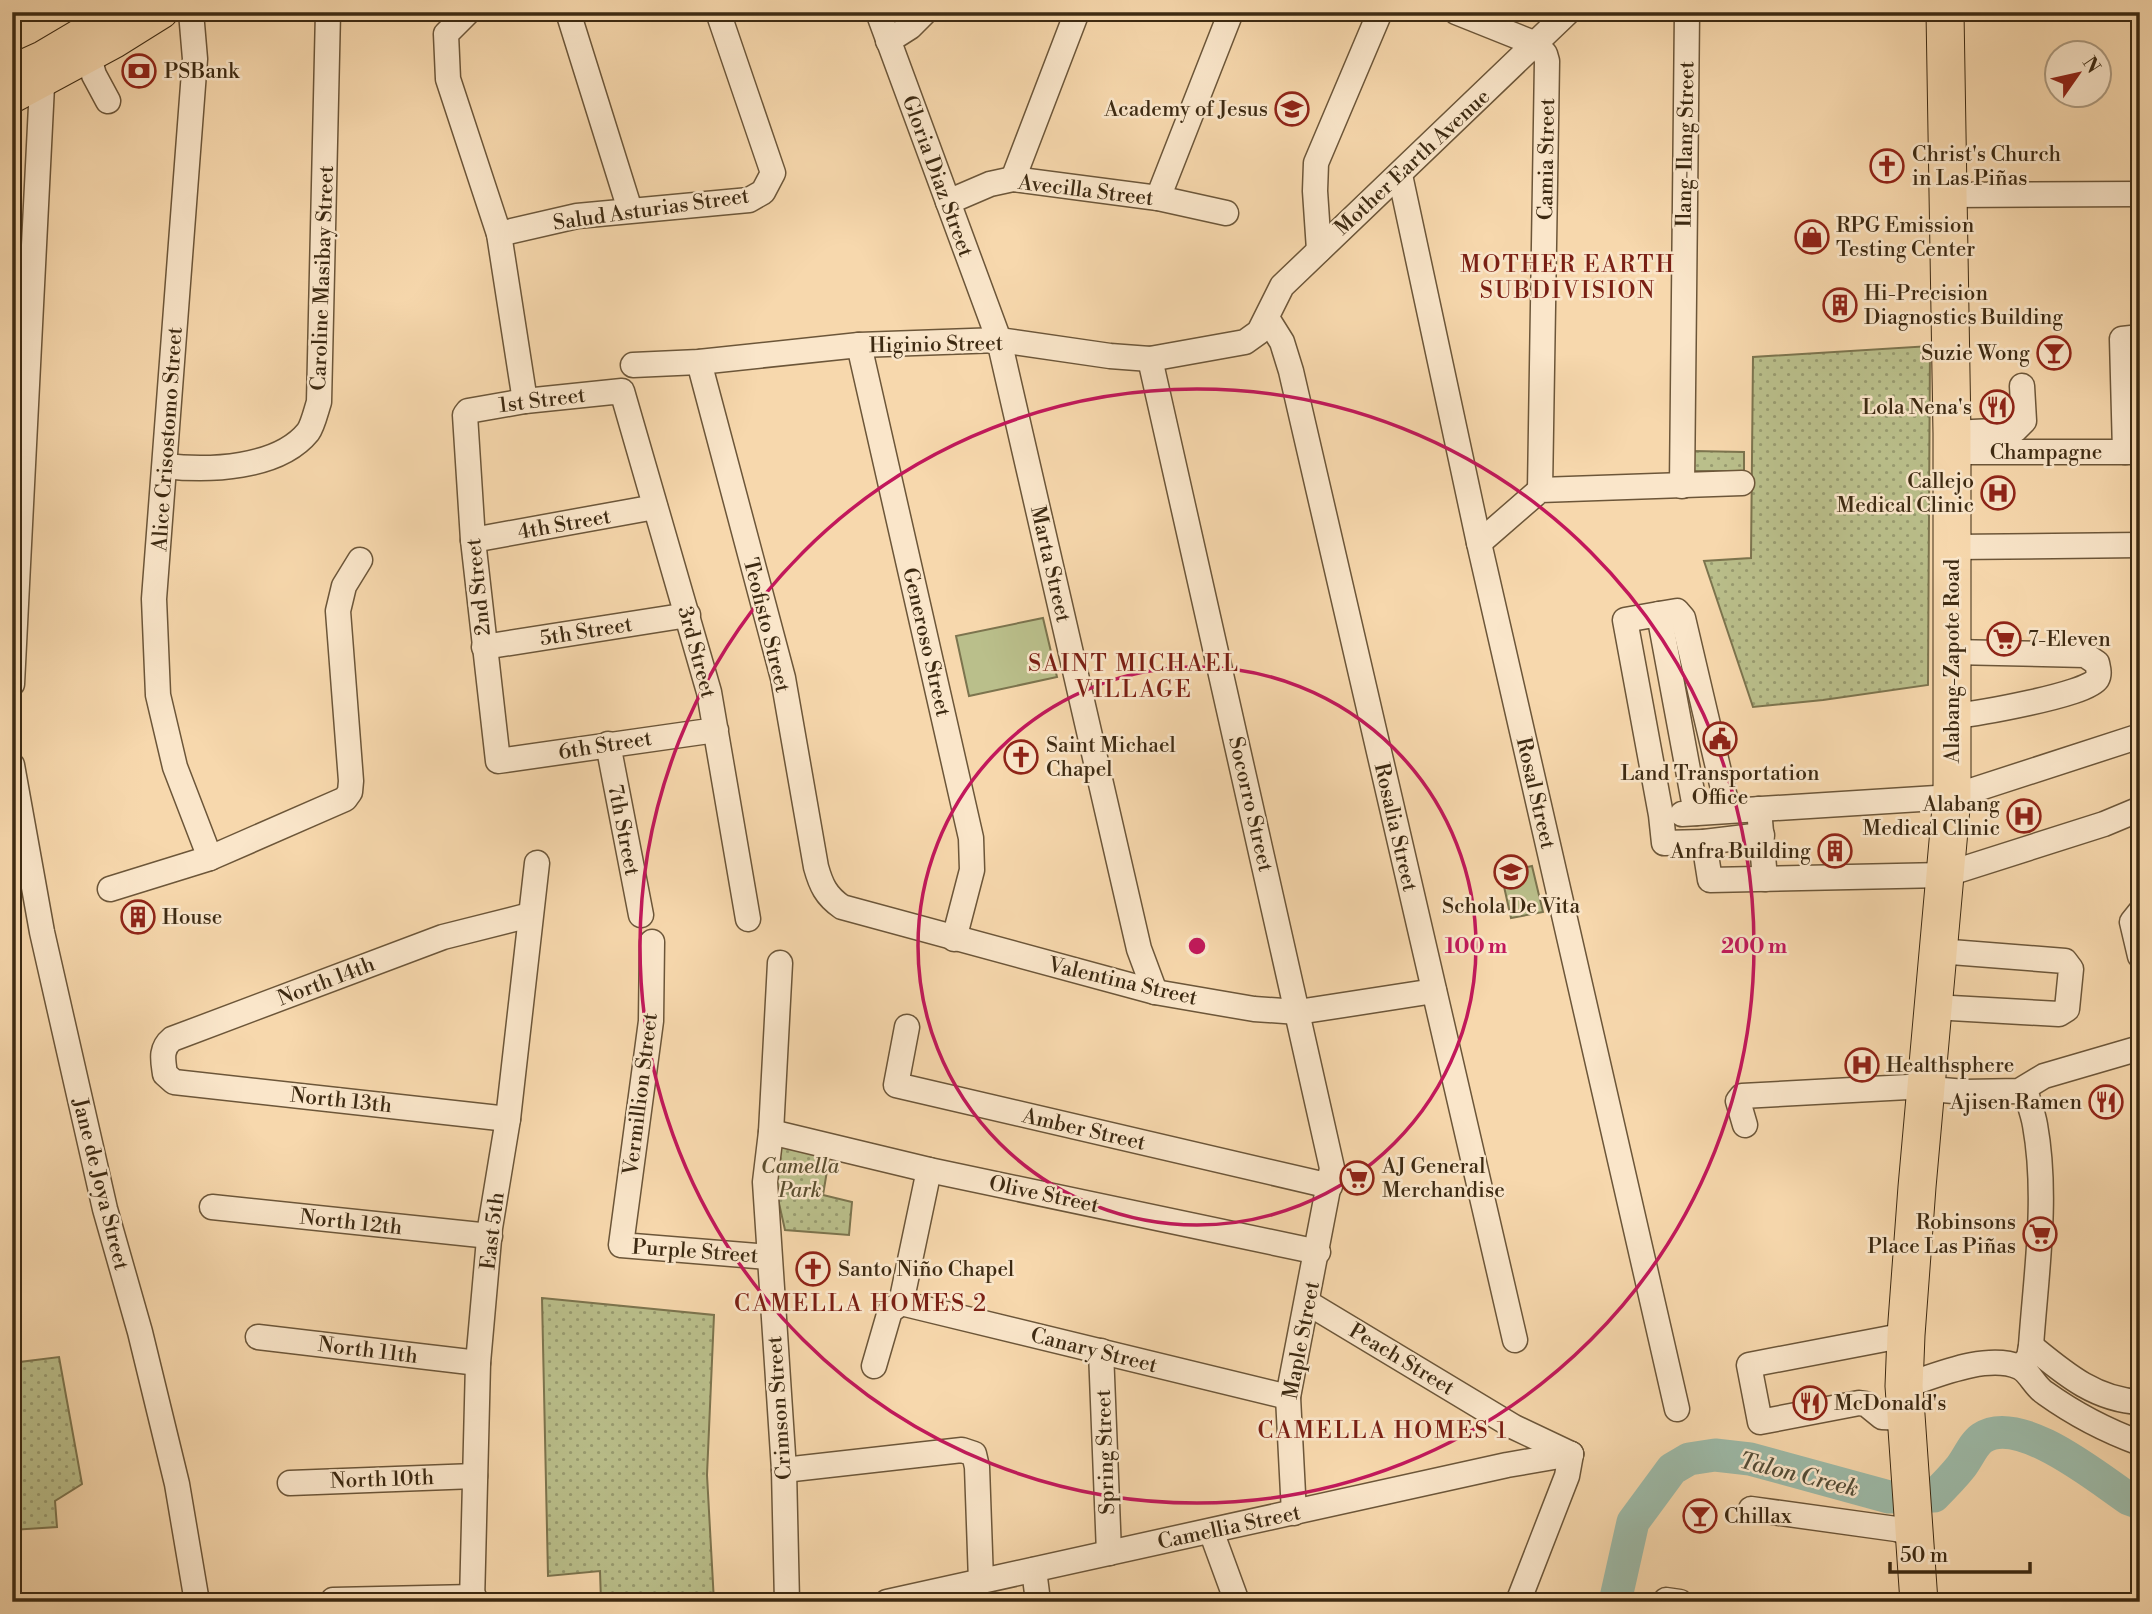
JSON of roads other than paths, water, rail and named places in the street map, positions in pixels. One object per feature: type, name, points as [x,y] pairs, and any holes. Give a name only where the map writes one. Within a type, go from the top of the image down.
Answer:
[{"type":"highway","name":"Alabang-Zapote Road","points":[[1919,1602],[1905,1402],[1906,1335],[1944,875],[1962,789],[1953,716],[1952,443],[1945,12]]},
{"type":"main road","points":[[85,45],[119,12]]},
{"type":"main road","points":[[12,97],[43,69],[85,45],[162,12]]},
{"type":"main road","points":[[12,71],[43,69]]},
{"type":"street","name":"Alice Crisostomo Street","points":[[191,12],[195,59],[154,599],[158,695],[175,767],[210,858]]},
{"type":"street","name":"Caroline Masibay Street","points":[[166,466],[218,468],[256,462],[285,451],[309,431],[319,402],[328,12]]},
{"type":"street","points":[[468,12],[446,34],[449,79],[499,234],[525,401]]},
{"type":"street","points":[[568,12],[630,211]]},
{"type":"street","name":"Salud Asturias Street","points":[[499,234],[577,216],[749,200],[763,192],[773,173],[718,12]]},
{"type":"street","name":"Gloria Diaz Street","points":[[878,12],[999,340]]},
{"type":"street","points":[[888,41],[910,27],[925,12]]},
{"type":"street","points":[[1013,180],[1077,12]]},
{"type":"street","points":[[1158,198],[1231,12]]},
{"type":"street","points":[[1319,250],[1316,163],[1380,12]]},
{"type":"street","points":[[1456,12],[1536,44]]},
{"type":"street","name":"Mother Earth Avenue","points":[[1267,318],[1282,286],[1568,12]]},
{"type":"street","name":"Ilang-Ilang Street","points":[[1682,486],[1687,12]]},
{"type":"street","name":"Camia Street","points":[[1536,44],[1545,54],[1547,61],[1540,490]]},
{"type":"street","points":[[85,45],[108,100]]},
{"type":"street","points":[[12,684],[24,251],[43,69]]},
{"type":"street","name":"Rosal Street","points":[[1400,175],[1479,543],[1677,1409]]},
{"type":"street","name":"Avecilla Street","points":[[948,202],[990,184],[1013,180],[1158,198],[1226,213]]},
{"type":"street","points":[[1947,195],[2140,194]]},
{"type":"street","name":"Higinio Street","points":[[634,365],[699,362],[859,345],[999,340],[1150,359],[1245,342],[1259,332],[1267,318]]},
{"type":"street","name":"Rosalia Street","points":[[1267,318],[1282,342],[1291,372],[1515,1340]]},
{"type":"street","points":[[2132,452],[2122,339],[2140,337]]},
{"type":"street","name":"Marta Street","points":[[999,340],[1139,949],[1155,992]]},
{"type":"street","name":"Generoso Street","points":[[859,345],[971,838],[972,870],[954,939]]},
{"type":"street","name":"Socorro Street","points":[[1150,359],[1298,1012],[1331,1177]]},
{"type":"street","name":"Teofisto Street","points":[[699,362],[783,678],[816,867],[824,890]]},
{"type":"street","points":[[1952,443],[2015,430],[2024,421],[2022,386]]},
{"type":"street","name":"1st Street","points":[[465,415],[474,408],[622,391]]},
{"type":"street","name":"3rd Street","points":[[622,391],[709,692],[748,919]]},
{"type":"street","name":"2nd Street","points":[[465,415],[473,540],[496,759]]},
{"type":"street","name":"Champagne","points":[[1952,443],[2132,452]]},
{"type":"street","points":[[1479,543],[1540,490],[1742,483]]},
{"type":"street","name":"4th Street","points":[[473,540],[656,507]]},
{"type":"street","points":[[1953,547],[2140,545]]},
{"type":"street","points":[[110,889],[210,858],[345,799],[350,792],[351,781],[338,611],[344,586],[360,560]]},
{"type":"street","points":[[1726,802],[1684,618],[1677,611],[1625,620],[1664,843],[1704,842],[1762,835]]},
{"type":"street","points":[[1659,614],[1695,804]]},
{"type":"street","name":"5th Street","points":[[484,647],[688,615]]},
{"type":"street","points":[[1952,652],[2085,654],[2097,663],[2099,675],[2096,681],[2087,686],[2053,698],[1953,716]]},
{"type":"street","name":"6th Street","points":[[496,759],[511,761],[608,744],[716,730]]},
{"type":"street","points":[[1726,802],[1759,809],[1962,789],[2140,736]]},
{"type":"street","name":"7th Street","points":[[608,744],[641,915]]},
{"type":"street","name":"Jane de Joya Street","points":[[12,765],[45,945],[105,1209],[140,1332],[177,1484],[197,1602]]},
{"type":"street","points":[[1661,815],[1695,804],[1962,789]]},
{"type":"street","points":[[1759,809],[1765,879]]},
{"type":"street","points":[[1704,842],[1710,880],[1944,875],[2104,824],[2140,809]]},
{"type":"street","name":"East 5th","points":[[473,1599],[478,1363],[490,1236],[508,1119],[537,863]]},
{"type":"street","name":"Valentina Street","points":[[824,890],[842,907],[954,939],[1155,992],[1254,1009],[1298,1012],[1434,991]]},
{"type":"street","points":[[2140,912],[2132,922],[2140,956]]},
{"type":"street","name":"North 14th","points":[[174,1082],[165,1074],[163,1056],[165,1045],[172,1040],[443,937],[530,915]]},
{"type":"street","name":"Vermillion Street","points":[[621,1245],[651,1021],[652,942]]},
{"type":"street","points":[[1933,1007],[2059,1014],[2067,1009],[2071,969],[2065,961],[1938,951]]},
{"type":"street","name":"Crimson Street","points":[[780,963],[771,1132],[765,1182],[784,1471],[787,1602]]},
{"type":"street","name":"Amber Street","points":[[907,1027],[896,1085],[1331,1177]]},
{"type":"street","points":[[1745,1125],[1738,1101],[1742,1096],[1908,1087],[1965,1092],[2025,1089],[2044,1076],[2140,1048]]},
{"type":"street","name":"North 13th","points":[[174,1082],[508,1119]]},
{"type":"street","points":[[2025,1089],[2035,1123],[2040,1165],[2040,1221],[2026,1357],[2042,1391],[2076,1413],[2140,1443]]},
{"type":"street","name":"Olive Street","points":[[771,1132],[929,1170],[1318,1252]]},
{"type":"street","points":[[874,1367],[890,1311],[901,1303],[929,1170]]},
{"type":"street","name":"Maple Street","points":[[1294,1513],[1288,1397],[1331,1177]]},
{"type":"street","name":"North 12th","points":[[212,1207],[490,1236]]},
{"type":"street","name":"Purple Street","points":[[621,1245],[769,1257]]},
{"type":"street","name":"Canary Street","points":[[901,1303],[1288,1397]]},
{"type":"street","name":"Peach Street","points":[[1308,1303],[1514,1427],[1571,1454]]},
{"type":"street","points":[[1906,1335],[1749,1365],[1760,1422],[1859,1403],[1866,1404],[1882,1417],[1905,1402],[1935,1374],[1975,1365],[2006,1364],[2026,1357],[2108,1397],[2140,1402]]},
{"type":"street","name":"North 11th","points":[[258,1337],[478,1363]]},
{"type":"street","name":"Spring Street","points":[[1101,1351],[1109,1553]]},
{"type":"street","points":[[784,1471],[962,1450],[974,1454],[977,1467],[982,1581]]},
{"type":"street","points":[[1514,1600],[1567,1476],[1571,1454]]},
{"type":"street","name":"Camellia Street","points":[[887,1602],[1507,1465],[1571,1454]]},
{"type":"street","name":"North 10th","points":[[290,1483],[475,1476]]},
{"type":"street","points":[[1751,1509],[1896,1529],[1913,1523]]},
{"type":"street","points":[[1211,1531],[1237,1602]]},
{"type":"street","points":[[1034,1570],[1038,1601]]},
{"type":"street","points":[[333,1600],[473,1599]]},
{"type":"waterway","name":"Talon Creek","points":[[1615,1602],[1633,1522],[1672,1469],[1689,1459],[1715,1455],[1750,1459],[1889,1497],[1934,1496],[1963,1465],[1982,1438],[1998,1433],[2016,1434],[2058,1451],[2129,1499],[2140,1503]]},
{"type":"place","name":"PSBank","points":[[139,71]]},
{"type":"place","name":"Academy of Jesus","points":[[1292,109]]},
{"type":"place","name":"Christ's Church in Las Piñas","points":[[1887,166]]},
{"type":"place","name":"RPG Emission Testing Center","points":[[1812,237]]},
{"type":"place","name":"Hi-Precision Diagnostics Building","points":[[1840,305]]},
{"type":"place","name":"Suzie Wong","points":[[2054,353]]},
{"type":"place","name":"Lola Nena's","points":[[1997,407]]},
{"type":"place","name":"Callejo Medical Clinic","points":[[1998,493]]},
{"type":"place","name":"7-Eleven","points":[[2004,639]]},
{"type":"place","name":"Land Transportation Office","points":[[1720,739]]},
{"type":"place","name":"Saint Michael Chapel","points":[[1021,757]]},
{"type":"place","name":"Alabang Medical Clinic","points":[[2024,816]]},
{"type":"place","name":"Anfra Building","points":[[1835,851]]},
{"type":"place","name":"Schola De Vita","points":[[1511,872]]},
{"type":"place","name":"House","points":[[138,917]]},
{"type":"place","name":"Healthsphere","points":[[1862,1065]]},
{"type":"place","name":"Ajisen Ramen","points":[[2106,1102]]},
{"type":"place","name":"AJ General Merchandise","points":[[1357,1178]]},
{"type":"place","name":"Robinsons Place Las Piñas","points":[[2040,1234]]},
{"type":"place","name":"Santo Niño Chapel","points":[[813,1269]]},
{"type":"place","name":"McDonald's","points":[[1810,1403]]},
{"type":"place","name":"Chillax","points":[[1700,1516]]},
{"type":"district","name":"MOTHER EARTH SUBDIVISION","points":[[1568,277]]},
{"type":"district","name":"SAINT MICHAEL VILLAGE","points":[[1134,676]]},
{"type":"district","name":"CAMELLA HOMES 2","points":[[861,1303]]},
{"type":"district","name":"CAMELLA HOMES 1","points":[[1383,1430]]},
{"type":"park label","name":"Camella Park","points":[[800,1178]]}]
